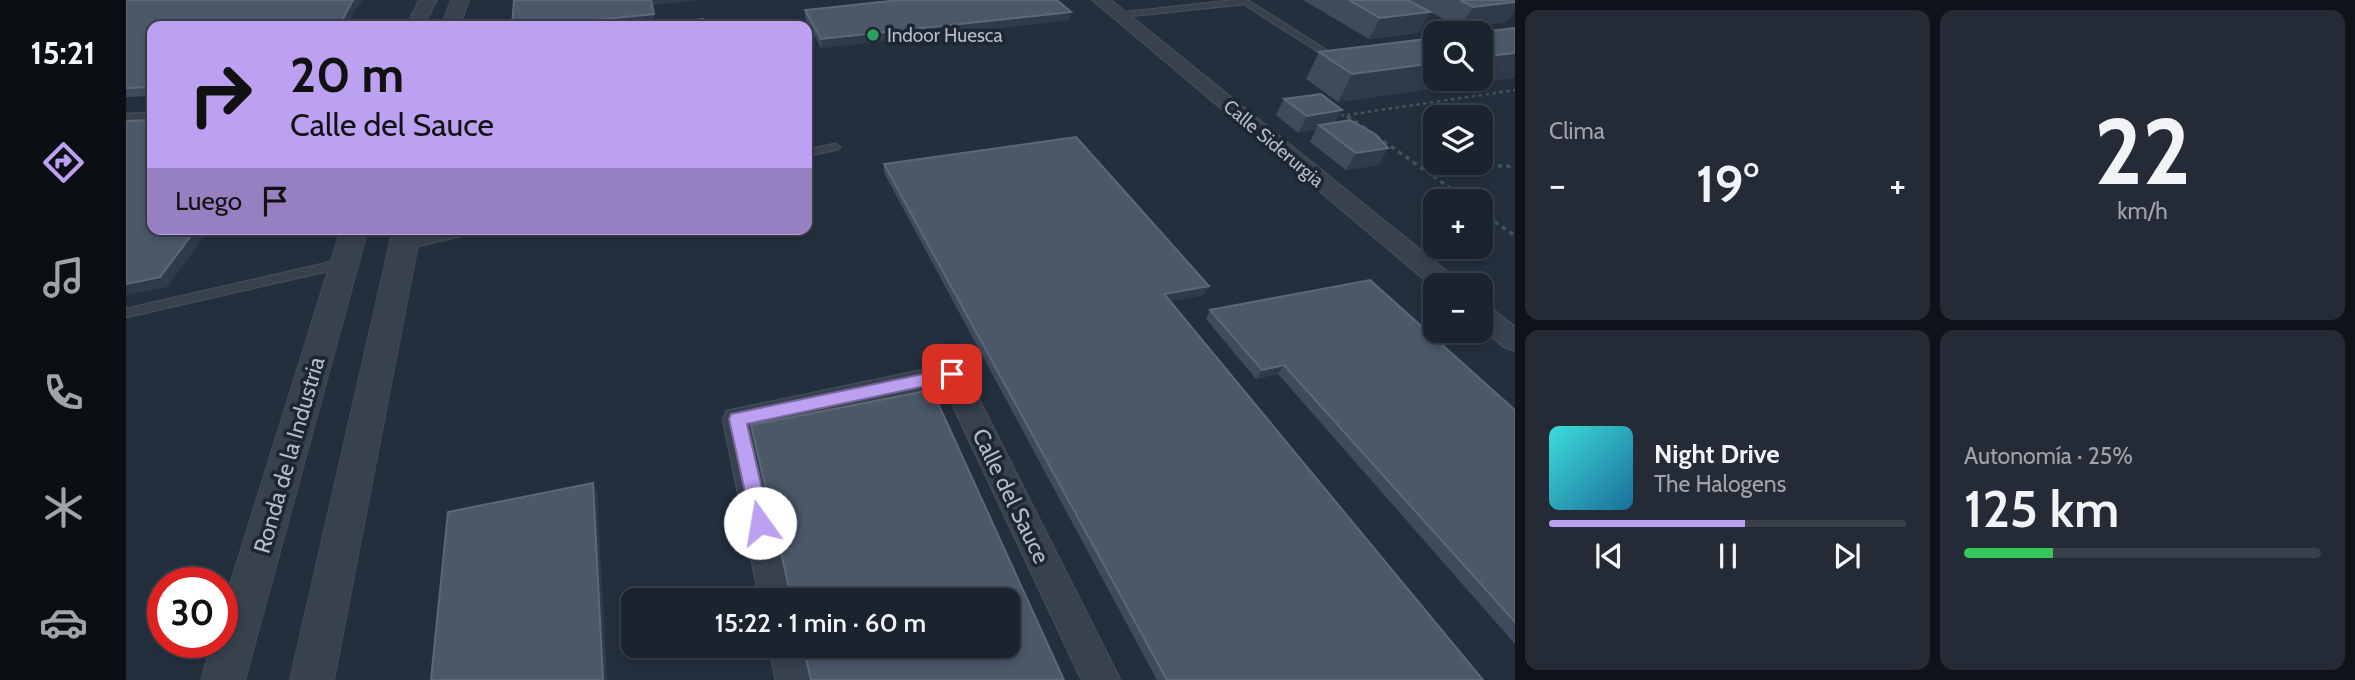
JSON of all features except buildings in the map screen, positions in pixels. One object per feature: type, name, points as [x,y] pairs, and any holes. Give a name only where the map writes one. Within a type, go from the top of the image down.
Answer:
[{"type":"street","points":[[418,21],[428,0]]},
{"type":"street","points":[[453,21],[460,0]]},
{"type":"street","name":"Calle Siderurgia","points":[[1101,0],[1432,273]]},
{"type":"street","points":[[312,680],[405,238]]},
{"type":"street","name":"Ronda de la Industria","points":[[223,680],[350,246]]},
{"type":"street","points":[[1493,323],[1515,341]]},
{"type":"street","name":"Calle del Sauce","points":[[774,588],[737,419],[952,374],[1101,680]]},
{"type":"street","points":[[790,658],[795,680]]},
{"type":"lane","points":[[1119,15],[1244,1],[1346,65]]},
{"type":"lane","points":[[126,117],[147,116]]},
{"type":"lane","points":[[812,152],[835,147]]},
{"type":"lane","points":[[405,238],[429,235]]},
{"type":"lane","points":[[126,313],[350,246]]},
{"type":"path","points":[[1323,118],[1515,90]]},
{"type":"path","points":[[1346,115],[1451,189]]},
{"type":"path","points":[[1378,149],[1392,147]]},
{"type":"path","points":[[1433,176],[1506,165],[1515,170]]},
{"type":"path","points":[[1493,220],[1515,236]]},
{"type":"place","name":"Indoor Huesca","points":[[873,35]]},
{"type":"route","points":[[760,523],[737,419],[952,374]]}]
